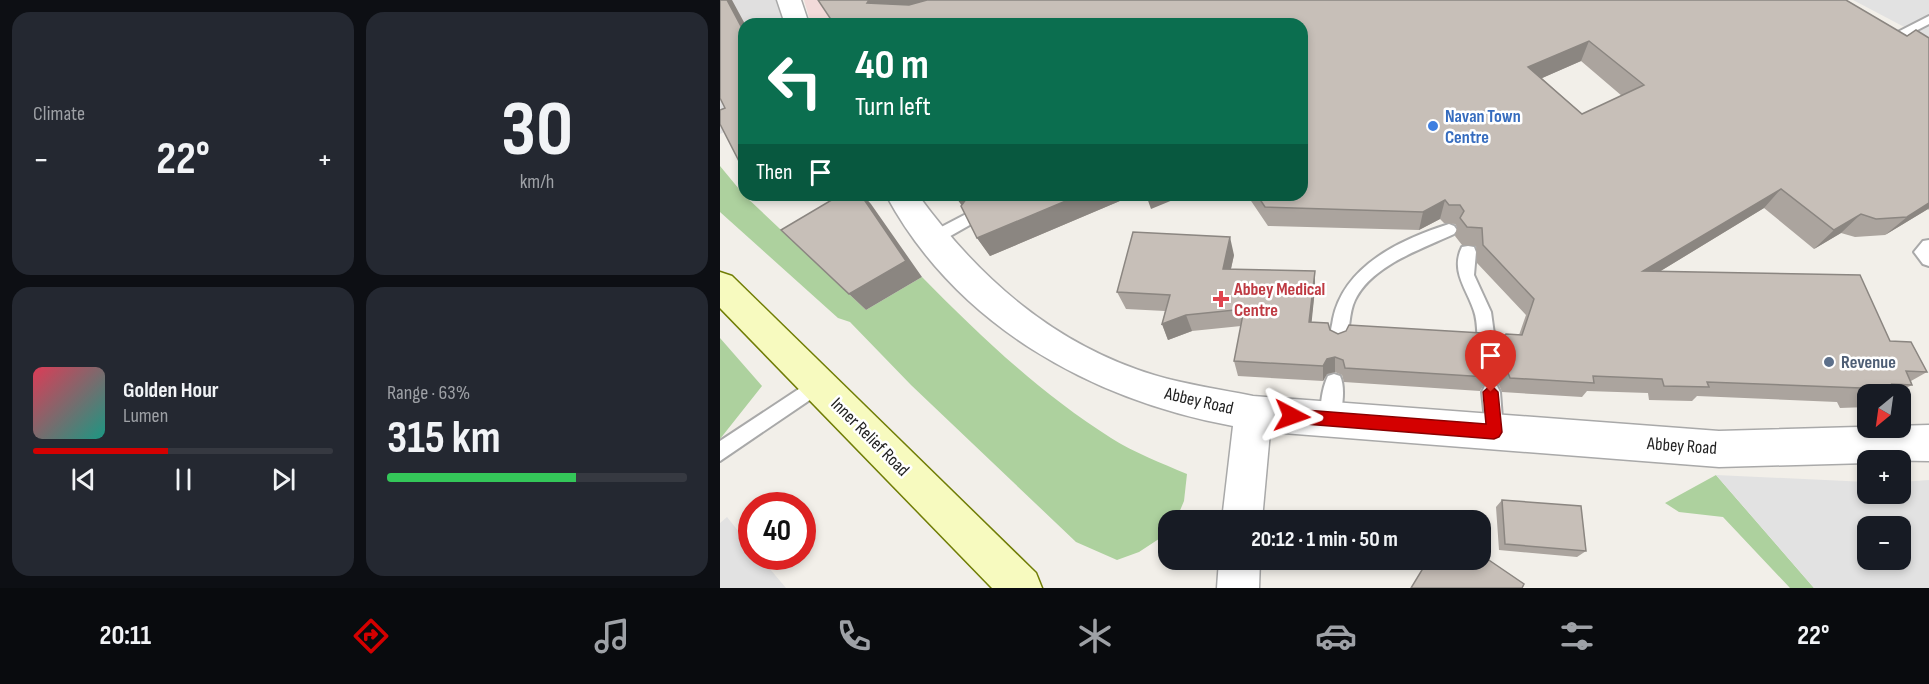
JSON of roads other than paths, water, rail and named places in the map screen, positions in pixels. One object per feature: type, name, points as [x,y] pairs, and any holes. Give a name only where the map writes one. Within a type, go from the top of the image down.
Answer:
[{"type":"main road","name":"Inner Relief Road","points":[[720,286],[1021,588]]},
{"type":"street","points":[[789,0],[795,18]]},
{"type":"street","points":[[1887,31],[1921,51]]},
{"type":"street","name":"Abbey Road","points":[[905,201],[932,239],[978,290],[1034,332],[1072,356],[1128,382],[1180,399],[1254,413],[1719,449],[1929,443]]},
{"type":"street","points":[[1243,510],[1254,413]]},
{"type":"street","points":[[1238,588],[1239,570]]},
{"type":"lane","points":[[1887,31],[1928,20]]},
{"type":"lane","points":[[932,239],[970,218]]},
{"type":"lane","points":[[1338,340],[1349,293],[1366,276],[1378,265],[1449,230]]},
{"type":"lane","points":[[1929,246],[1922,252],[1929,259]]},
{"type":"lane","points":[[1468,252],[1466,275],[1483,312],[1487,349]]},
{"type":"lane","points":[[1330,419],[1334,382]]},
{"type":"lane","points":[[720,452],[818,385]]},
{"type":"lane","points":[[1491,392],[1494,432]]},
{"type":"place","name":"Navan Town Centre","points":[[1433,126]]},
{"type":"place","name":"Abbey Medical Centre","points":[[1221,299]]},
{"type":"place","name":"Revenue","points":[[1829,362]]}]
